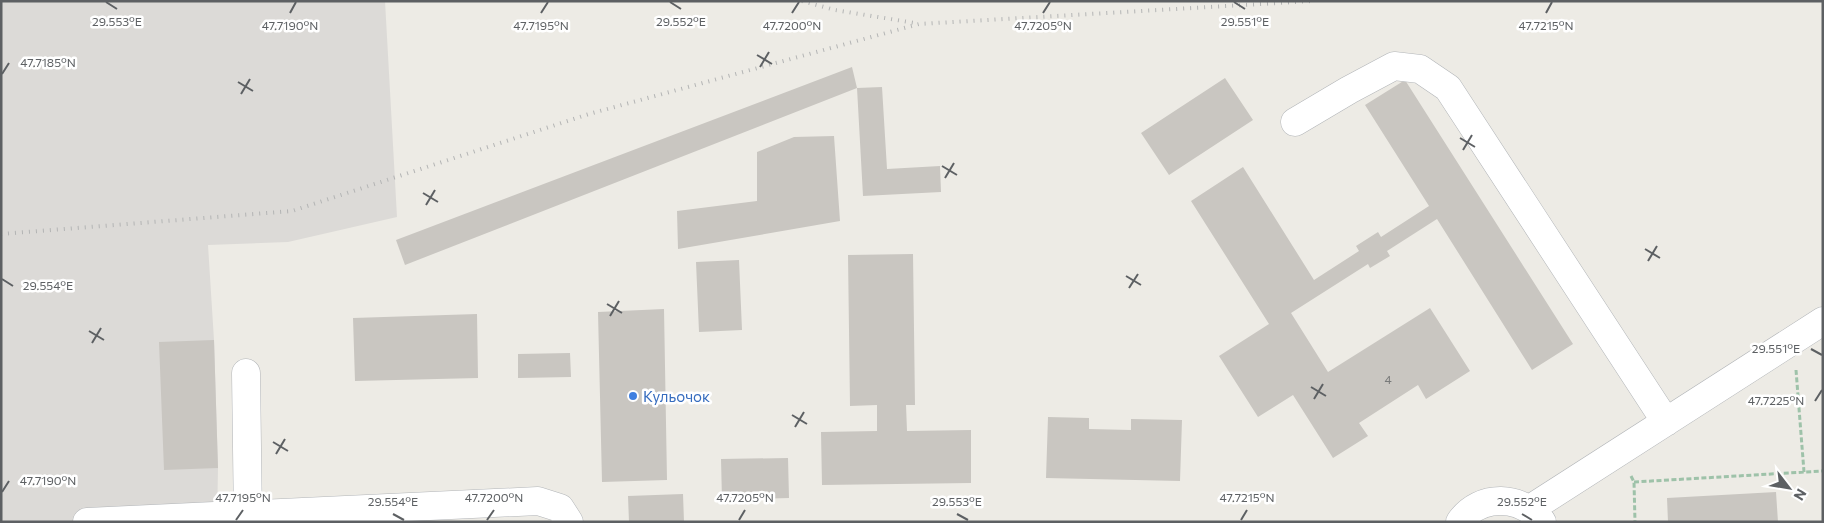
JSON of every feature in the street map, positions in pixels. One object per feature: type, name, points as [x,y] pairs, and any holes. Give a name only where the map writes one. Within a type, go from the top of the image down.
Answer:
[{"type":"street","points":[[1295,122],[1394,66],[1420,69],[1448,88],[1666,422]]},
{"type":"street","points":[[1460,522],[1466,514],[1480,505],[1497,500],[1515,502],[1536,516],[1666,422],[1823,321]]},
{"type":"street","points":[[246,373],[248,519]]},
{"type":"street","points":[[87,522],[414,514],[538,501],[560,508],[570,522]]},
{"type":"path","points":[[1794,340],[1804,472]]},
{"type":"path","points":[[1635,522],[1634,482],[1823,471]]},
{"type":"shaded area","points":[[1,1],[385,1],[397,217],[288,242],[208,245],[214,340],[218,468],[217,522],[1,522]]},
{"type":"building","points":[[852,67],[857,88],[405,265],[396,240]]},
{"type":"building","points":[[1225,78],[1253,120],[1169,175],[1141,133]]},
{"type":"building","points":[[1405,80],[1573,344],[1532,370],[1437,219],[1387,251],[1390,256],[1370,268],[1368,264],[1291,313],[1328,372],[1430,308],[1470,371],[1426,399],[1418,385],[1359,423],[1368,436],[1333,458],[1293,395],[1258,417],[1219,356],[1269,324],[1191,201],[1243,167],[1314,280],[1359,251],[1356,246],[1378,232],[1381,237],[1429,206],[1365,105]]},
{"type":"building","points":[[882,87],[887,169],[940,166],[941,192],[863,196],[857,88]]},
{"type":"building","points":[[834,136],[840,221],[678,249],[677,211],[757,201],[757,152],[794,137]]},
{"type":"building","points":[[913,254],[915,405],[906,405],[907,431],[971,430],[971,483],[822,485],[821,432],[877,431],[877,405],[850,406],[848,255]]},
{"type":"building","points":[[739,260],[742,330],[699,332],[696,262]]},
{"type":"building","name":"Кульочок","points":[[664,309],[667,480],[602,482],[598,312]]},
{"type":"building","points":[[477,314],[478,378],[355,381],[353,318]]},
{"type":"building","points":[[214,340],[218,468],[164,470],[159,342]]},
{"type":"building","points":[[570,353],[571,377],[518,378],[518,354]]},
{"type":"building","points":[[1048,417],[1089,418],[1089,429],[1131,430],[1131,419],[1182,420],[1180,481],[1046,478]]},
{"type":"building","points":[[788,458],[789,498],[722,500],[721,459]]},
{"type":"building","points":[[1776,492],[1778,522],[1668,522],[1667,498]]},
{"type":"building","points":[[683,494],[684,522],[629,522],[628,496]]},
{"type":"railway","points":[[802,1],[835,10],[915,23]]},
{"type":"railway","points":[[1,234],[292,211],[589,114],[919,24],[1312,1]]},
{"type":"place","name":"Кульочок","points":[[633,396]]}]
